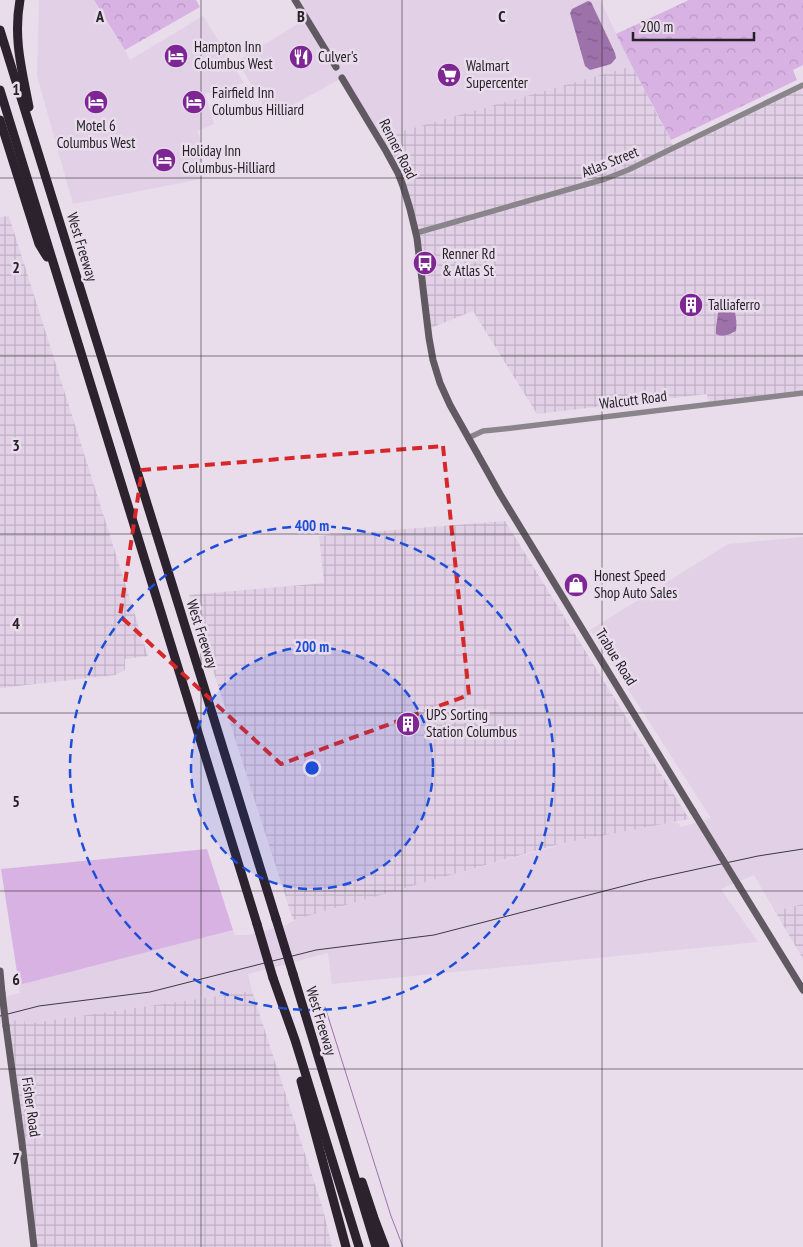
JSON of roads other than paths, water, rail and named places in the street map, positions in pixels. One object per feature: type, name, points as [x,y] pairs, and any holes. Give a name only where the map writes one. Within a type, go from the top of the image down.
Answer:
[{"type":"highway","points":[[20,0],[17,42],[30,108],[182,603],[190,643]]},
{"type":"highway","name":"West Freeway","points":[[0,30],[376,1247]]},
{"type":"highway","name":"West Freeway","points":[[0,90],[273,978],[295,1040],[359,1247]]},
{"type":"highway","points":[[0,120],[39,244],[56,275]]},
{"type":"highway","points":[[273,978],[346,1247]]},
{"type":"highway","points":[[322,1071],[335,1097],[374,1218],[386,1247]]},
{"type":"highway","points":[[320,1150],[351,1247]]},
{"type":"main road","name":"Renner Road","points":[[294,0],[336,67]]},
{"type":"main road","name":"Renner Road","points":[[342,78],[398,173],[416,234],[428,329]]},
{"type":"main road","name":"Trabue Road","points":[[428,329],[440,383],[452,411],[500,494],[803,990]]},
{"type":"main road","name":"Fisher Road","points":[[0,971],[34,1247]]},
{"type":"street","name":"Renner Road","points":[[336,67],[342,78]]},
{"type":"street","name":"Atlas Street","points":[[416,234],[605,179],[628,170],[803,86]]},
{"type":"street","name":"Walcutt Road","points":[[468,438],[483,432],[503,429],[803,393]]},
{"type":"water","points":[[588,1],[591,2],[616,58],[611,64],[590,70],[585,66],[570,13],[572,9]]},
{"type":"water","points":[[723,296],[730,303],[736,316],[736,331],[721,336],[716,334],[716,327],[720,299]]},
{"type":"waterway","points":[[325,1007],[391,1216],[403,1247]]},
{"type":"railway","points":[[0,1016],[39,1006],[150,992],[316,950],[434,935],[647,880],[758,856],[803,849]]},
{"type":"place","name":"Hampton Inn Columbus West","points":[[176,56]]},
{"type":"place","name":"Culver's","points":[[301,57]]},
{"type":"place","name":"Walmart Supercenter","points":[[449,75]]},
{"type":"place","name":"Motel 6 Columbus West","points":[[96,102]]},
{"type":"place","name":"Fairfield Inn Columbus Hilliard","points":[[194,102]]},
{"type":"place","name":"Holiday Inn Columbus-Hilliard","points":[[164,160]]},
{"type":"place","name":"Renner Rd & Atlas St","points":[[425,263]]},
{"type":"place","name":"Talliaferro","points":[[691,305]]},
{"type":"place","name":"Honest Speed Shop Auto Sales","points":[[576,585]]},
{"type":"place","name":"UPS Sorting Station Columbus","points":[[408,724]]}]
